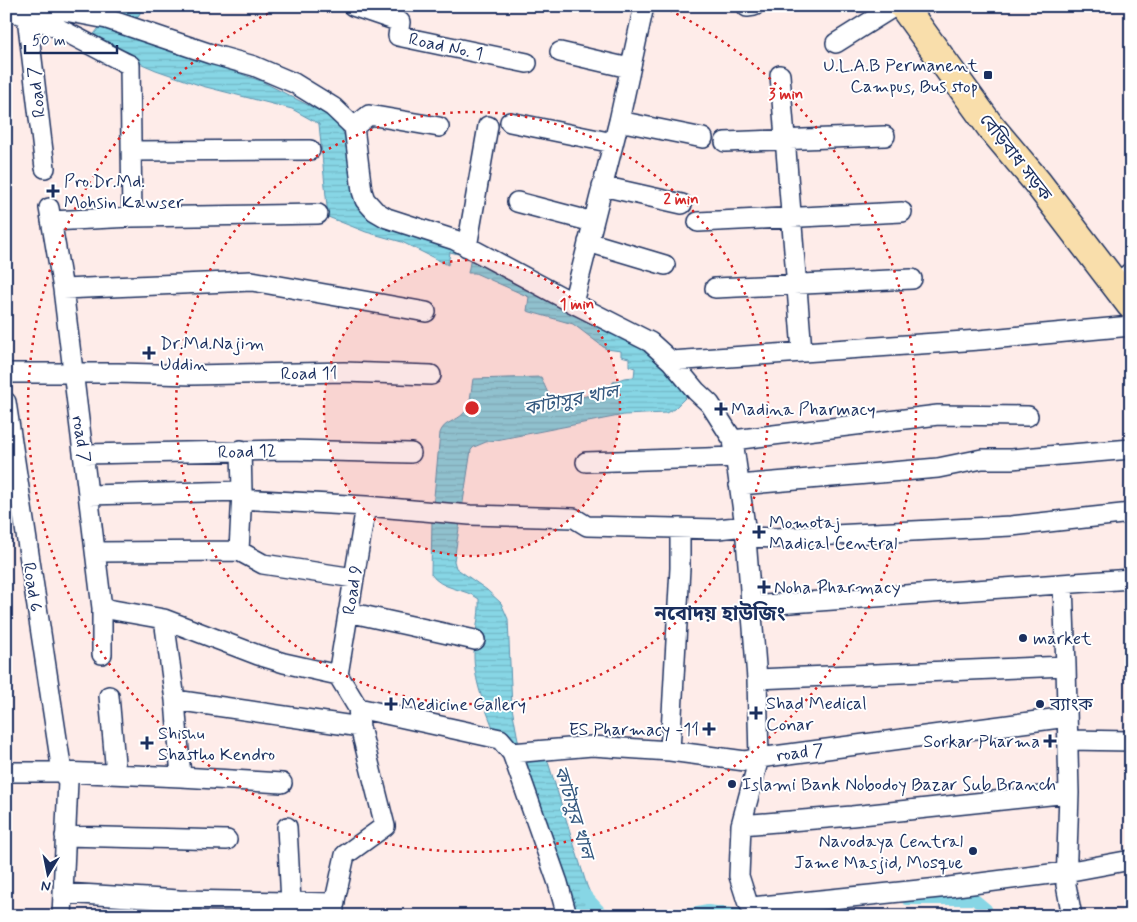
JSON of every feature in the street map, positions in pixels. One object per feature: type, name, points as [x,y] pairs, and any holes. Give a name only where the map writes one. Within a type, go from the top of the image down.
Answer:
[{"type":"highway","name":"বেড়িবাধ সড়ক","points":[[903,6],[990,126],[1126,287]]},
{"type":"street","name":"Road No. 1","points":[[353,6],[400,22],[398,36],[527,63]]},
{"type":"street","points":[[572,303],[619,120],[644,6]]},
{"type":"street","points":[[836,43],[895,6]]},
{"type":"street","points":[[6,11],[44,22],[84,40],[96,49],[130,65],[132,217],[318,214]]},
{"type":"street","points":[[27,17],[42,11],[65,11],[99,17],[211,54],[254,66],[294,83],[333,107],[354,127],[362,191],[365,200],[375,211],[387,218],[455,240],[572,303],[650,342],[671,361],[696,391],[710,404],[734,448],[745,532],[750,606],[758,679],[759,758],[741,825],[739,876],[747,901],[752,907],[949,887],[1066,872],[1131,860]]},
{"type":"street","name":"Road 7","points":[[27,17],[45,168]]},
{"type":"street","points":[[84,40],[86,24],[99,17]]},
{"type":"street","points":[[560,52],[629,68]]},
{"type":"street","points":[[780,76],[802,351]]},
{"type":"street","points":[[354,127],[369,115],[439,127]]},
{"type":"street","points":[[619,120],[703,138]]},
{"type":"street","points":[[510,122],[613,143]]},
{"type":"street","points":[[467,247],[488,126]]},
{"type":"street","points":[[725,142],[885,136]]},
{"type":"street","points":[[132,151],[310,150]]},
{"type":"street","points":[[602,186],[682,204]]},
{"type":"street","points":[[517,202],[593,222]]},
{"type":"street","points":[[698,222],[902,212]]},
{"type":"street","name":"road 7","points":[[102,654],[102,608],[96,552],[72,373],[63,289],[50,215],[132,217]]},
{"type":"street","points":[[588,242],[665,265]]},
{"type":"street","points":[[715,288],[912,279]]},
{"type":"street","points":[[63,289],[252,281],[426,312]]},
{"type":"street","points":[[671,361],[979,340],[1131,326]]},
{"type":"street","name":"Road 11","points":[[6,373],[192,375],[344,372],[431,375]]},
{"type":"street","name":"Road 6","points":[[6,402],[62,772],[68,781],[62,916]]},
{"type":"street","points":[[586,462],[734,448],[938,415],[1028,416]]},
{"type":"street","points":[[739,485],[938,468],[982,459],[1011,459],[1131,449]]},
{"type":"street","points":[[239,551],[242,495],[241,450]]},
{"type":"street","name":"Road 12","points":[[84,454],[241,450],[411,452]]},
{"type":"street","points":[[89,495],[242,495],[470,515],[574,518],[587,526],[718,529],[775,538],[1011,526],[1131,513]]},
{"type":"street","name":"Road 9","points":[[338,675],[366,506]]},
{"type":"street","points":[[670,751],[680,568],[680,528]]},
{"type":"street","points":[[96,552],[239,551],[263,564],[354,578]]},
{"type":"street","points":[[750,606],[1131,578]]},
{"type":"street","points":[[1062,584],[1069,793],[1066,885],[1072,916]]},
{"type":"street","points":[[64,893],[179,900],[290,902],[334,909],[345,855],[385,826],[359,718],[338,675],[266,657],[164,619],[102,608]]},
{"type":"street","points":[[348,612],[475,640]]},
{"type":"street","points":[[164,619],[175,700],[181,777]]},
{"type":"street","points":[[758,679],[1066,666]]},
{"type":"street","points":[[109,696],[116,774]]},
{"type":"street","points":[[175,700],[359,718],[500,739],[512,753],[558,883],[567,916]]},
{"type":"street","name":"road 7","points":[[512,753],[592,746],[670,751],[745,761],[1067,717]]},
{"type":"street","points":[[1068,740],[1131,741]]},
{"type":"street","points":[[6,772],[116,774],[282,783]]},
{"type":"street","points":[[741,825],[852,816],[1069,793]]},
{"type":"street","points":[[287,827],[290,902]]},
{"type":"street","points":[[65,836],[227,840]]},
{"type":"water","points":[[105,6],[144,6],[128,34],[261,81],[335,119],[348,147],[359,202],[431,234],[653,352],[686,392],[686,397],[674,409],[666,413],[624,415],[486,442],[471,450],[454,561],[456,568],[487,590],[501,603],[508,619],[512,708],[519,745],[543,746],[587,886],[600,916],[581,916],[576,910],[527,764],[504,754],[484,705],[475,666],[474,653],[479,599],[441,583],[431,574],[432,518],[440,433],[444,426],[461,416],[466,410],[473,379],[541,377],[550,396],[563,400],[611,390],[613,382],[634,377],[635,368],[629,366],[629,358],[621,356],[621,351],[606,349],[573,324],[527,311],[529,297],[475,273],[468,273],[471,257],[450,252],[448,265],[402,242],[366,232],[328,217],[319,124],[292,109],[202,86],[156,70],[95,44],[91,38],[106,19]]},
{"type":"waterway","name":"কাটাসুর খাল","points":[[584,894],[602,914],[612,916]]},
{"type":"waterway","name":"কাটাসুর খাল","points":[[907,899],[974,899],[986,909],[989,916]]},
{"type":"waterway","name":"কাটাসুর খাল","points":[[765,916],[810,910]]},
{"type":"waterway","name":"কাটাসুর খাল","points":[[682,916],[708,911],[746,916]]},
{"type":"place","name":"U.L.A.B Permanent Campus, Bus stop","points":[[988,75]]},
{"type":"place","name":"Pro.Dr.Md. Mohsin Kawser","points":[[53,191]]},
{"type":"place","name":"Dr.Md.Najim Uddin","points":[[149,353]]},
{"type":"place","name":"Madina Pharmacy","points":[[721,409]]},
{"type":"place","name":"Momotaj Madical Central","points":[[759,532]]},
{"type":"place","name":"Noha Pharmacy","points":[[764,587]]},
{"type":"place","name":"market","points":[[1023,638]]},
{"type":"place","name":"Medicine Gallery","points":[[391,704]]},
{"type":"place","name":"ব্যাংক","points":[[1040,704]]},
{"type":"place","name":"Shad Medical Conar","points":[[756,713]]},
{"type":"place","name":"ES Pharmacy -11","points":[[709,729]]},
{"type":"place","name":"Sorkar Pharma","points":[[1050,741]]},
{"type":"place","name":"Shishu Shastho Kendro","points":[[147,743]]},
{"type":"place","name":"Islami Bank Nobodoy Bazar Sub Branch","points":[[732,784]]},
{"type":"place","name":"Navodaya Central Jame Masjid, Mosque","points":[[973,851]]},
{"type":"district","name":"নবোদয় হাউজিং","points":[[720,613]]}]
